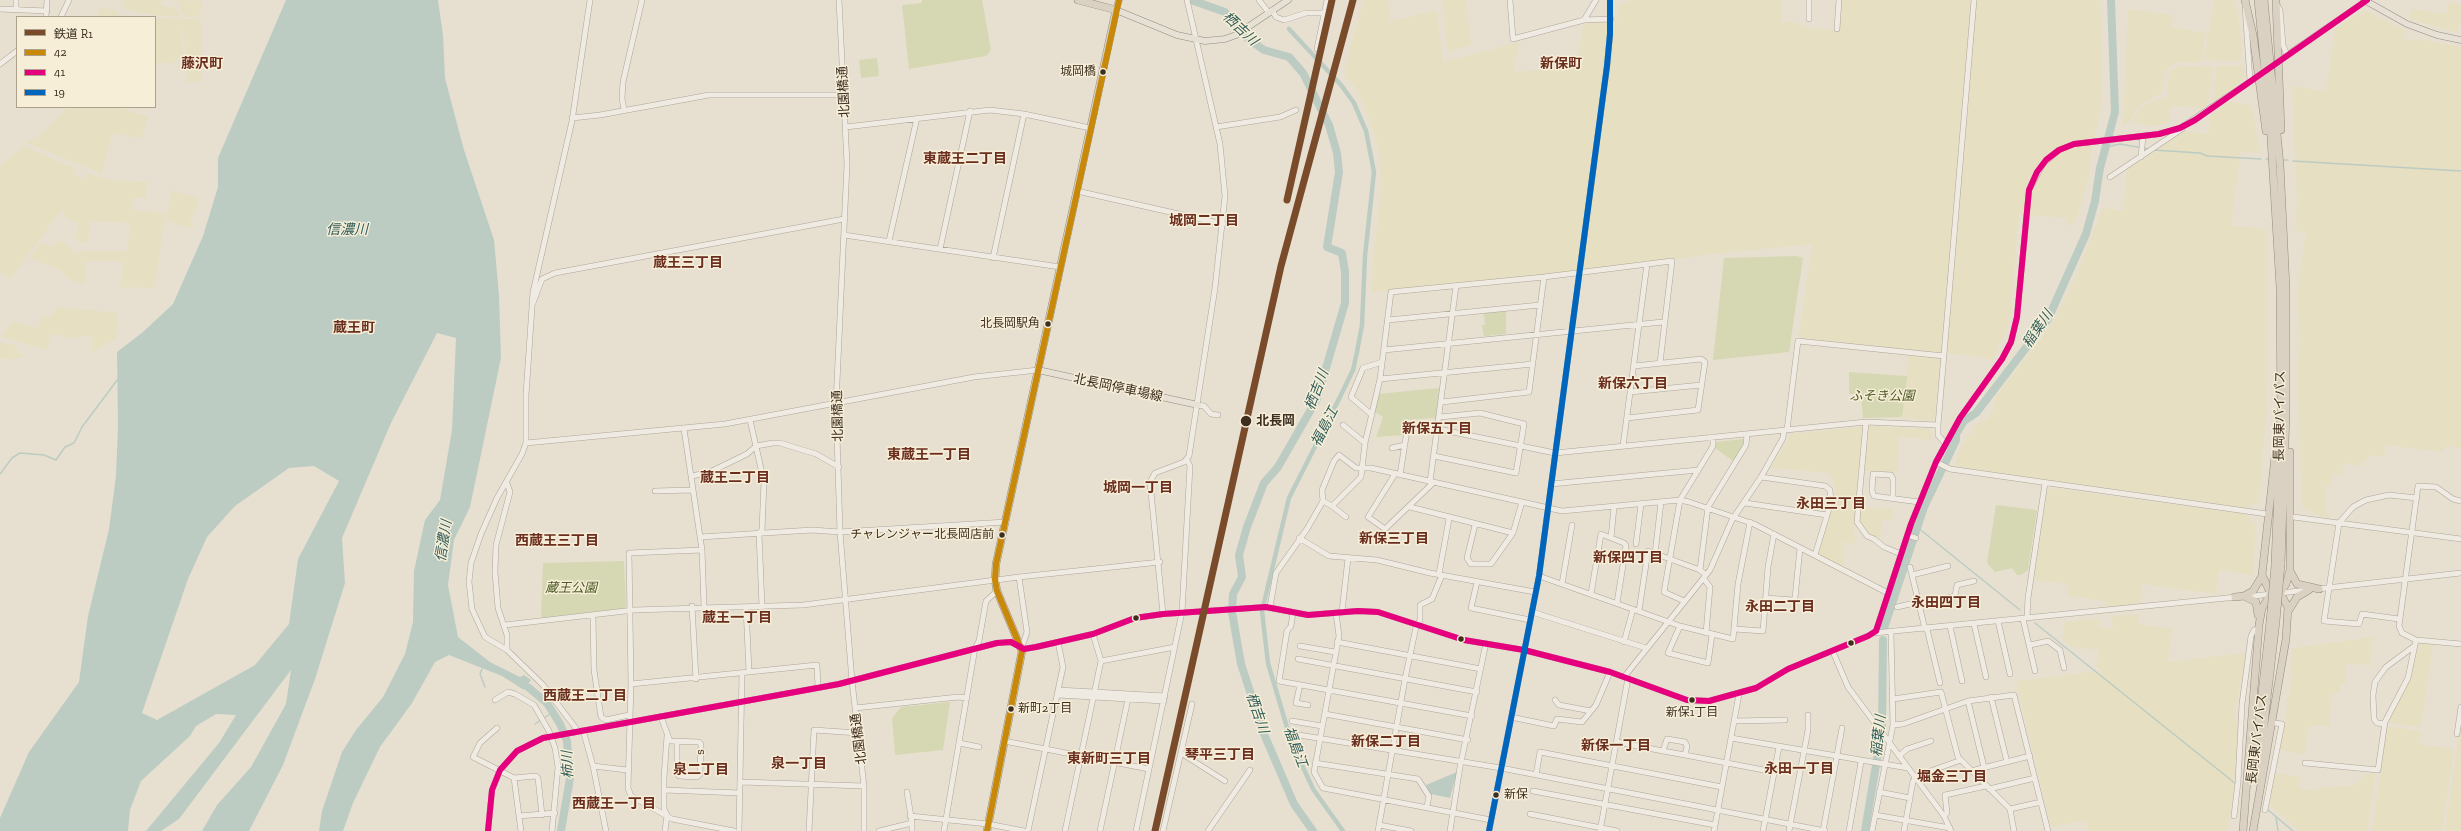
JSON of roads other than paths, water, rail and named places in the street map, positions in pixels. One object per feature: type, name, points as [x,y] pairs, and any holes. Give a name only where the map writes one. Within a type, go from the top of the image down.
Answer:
[{"type":"highway","points":[[988,828],[1022,647],[997,591],[995,580],[996,564],[1116,10],[1078,0]]},
{"type":"highway","name":"長岡東バイパス","points":[[2258,0],[2273,158],[2278,235],[2281,339],[2278,565]]},
{"type":"highway","name":"長岡東バイパス","points":[[2250,831],[2273,621],[2285,473],[2287,354],[2280,165],[2264,0]]},
{"type":"highway","points":[[2245,1],[2253,35],[2268,143],[2273,158]]},
{"type":"highway","points":[[2276,2],[2281,140],[2280,165]]},
{"type":"highway","points":[[2235,597],[2244,596],[2253,591],[2262,575],[2274,476],[2281,339]]},
{"type":"highway","points":[[2287,354],[2291,496],[2290,570],[2286,584],[2280,593],[2287,603],[2289,612]]},
{"type":"highway","points":[[2290,570],[2297,584],[2319,589]]},
{"type":"highway","points":[[2258,627],[2262,608],[2271,594],[2262,575]]},
{"type":"highway","points":[[2254,831],[2280,685],[2289,612],[2293,601],[2309,590]]},
{"type":"highway","points":[[2244,831],[2258,627],[2257,605],[2246,597]]},
{"type":"highway","name":"長岡東バイパス","points":[[2244,831],[2273,621]]},
{"type":"main road","points":[[1119,0],[1116,10],[1177,35],[1197,41],[1225,39],[1262,19],[1288,0]]},
{"type":"main road","points":[[2366,0],[2407,24],[2436,35],[2461,40]]},
{"type":"main road","name":"北長岡停車場線","points":[[1038,370],[1198,405]]},
{"type":"street","points":[[16,0],[16,9]]},
{"type":"street","points":[[46,16],[47,0]]},
{"type":"street","points":[[61,16],[69,0]]},
{"type":"street","points":[[590,0],[572,118],[535,280],[526,395],[526,443],[507,483],[494,504],[473,553],[469,582],[472,609],[479,628],[488,640],[507,650],[549,691],[578,731],[593,766],[606,831]]},
{"type":"street","points":[[624,110],[622,98],[623,82],[642,0]]},
{"type":"street","name":"北園橋通","points":[[839,0],[846,126],[844,235],[836,404],[840,532],[852,681],[864,786],[864,831]]},
{"type":"street","points":[[1136,831],[1182,612],[1190,466],[1187,460],[1198,405],[1223,224],[1225,187],[1216,127],[1187,0]]},
{"type":"street","points":[[1259,0],[1276,17],[1284,20],[1306,13],[1324,13]]},
{"type":"street","points":[[1317,49],[1327,0]]},
{"type":"street","points":[[1510,0],[1513,39],[1584,20],[1611,19]]},
{"type":"street","points":[[1584,20],[1596,0]]},
{"type":"street","points":[[1489,831],[1539,576],[1607,66],[1611,19],[1610,0]]},
{"type":"street","points":[[1809,0],[1809,19]]},
{"type":"street","points":[[1837,30],[1839,0]]},
{"type":"street","points":[[1945,443],[1938,435],[1938,425],[1974,0]]},
{"type":"street","points":[[2281,59],[2366,0]]},
{"type":"street","points":[[2245,1],[2244,8],[2250,81]]},
{"type":"street","points":[[2276,2],[2280,10],[2283,45],[2287,55]]},
{"type":"street","points":[[0,9],[47,11]]},
{"type":"street","points":[[0,64],[16,51]]},
{"type":"street","points":[[2110,177],[2257,77]]},
{"type":"street","points":[[572,118],[709,95],[844,95]]},
{"type":"street","points":[[846,126],[970,111],[1002,110],[1090,128]]},
{"type":"street","points":[[1216,127],[1280,117],[1296,110]]},
{"type":"street","points":[[940,249],[970,111]]},
{"type":"street","points":[[993,258],[1024,114]]},
{"type":"street","points":[[889,241],[917,118]]},
{"type":"street","points":[[1874,633],[1884,611],[1888,593],[1919,502],[1936,462],[1945,443],[2002,359],[2011,342],[2018,310],[2027,202],[2031,184],[2037,172],[2050,156],[2064,147],[2101,139],[2143,136],[2170,131],[2195,120]]},
{"type":"street","points":[[2141,157],[2143,136]]},
{"type":"street","points":[[1077,191],[1223,224]]},
{"type":"street","points":[[532,306],[542,279],[555,273],[844,219]]},
{"type":"street","points":[[844,235],[1060,267]]},
{"type":"street","points":[[1332,506],[1361,477],[1365,443],[1380,378],[1391,292],[1544,277],[1672,261],[1660,363]]},
{"type":"street","points":[[1623,446],[1647,264]]},
{"type":"street","points":[[1442,402],[1530,392],[1544,277]]},
{"type":"street","points":[[1408,424],[1398,475],[1368,517],[1385,529],[1410,507],[1432,482],[1456,286]]},
{"type":"street","points":[[1388,320],[1540,306]]},
{"type":"street","points":[[1384,350],[1449,345],[1663,322],[1665,324]]},
{"type":"street","points":[[1600,830],[1617,742],[1626,678],[1646,648],[1705,577],[1734,516],[1745,503],[1783,438],[1798,341],[1944,356]]},
{"type":"street","points":[[1627,418],[1695,411],[1699,408],[1704,360],[1634,366]]},
{"type":"street","points":[[1372,415],[1351,397],[1362,368],[1382,362]]},
{"type":"street","points":[[1380,378],[1533,364]]},
{"type":"street","points":[[526,443],[684,429],[750,420],[974,377],[1038,370]]},
{"type":"street","points":[[1630,392],[1701,385]]},
{"type":"street","points":[[1198,405],[1204,406],[1211,414],[1218,415]]},
{"type":"street","points":[[1434,456],[1516,473],[1521,448],[1524,424],[1480,413],[1440,417]]},
{"type":"street","points":[[750,420],[764,482],[762,530],[759,533],[762,607]]},
{"type":"street","points":[[1438,430],[1521,448],[1555,453],[1866,422],[1938,425]]},
{"type":"street","points":[[1866,422],[1857,522],[1867,536],[1874,539],[1884,548],[1901,554]]},
{"type":"street","points":[[1343,426],[1365,443]]},
{"type":"street","points":[[684,429],[702,550],[704,606]]},
{"type":"street","points":[[1700,570],[1708,507],[1746,445],[1747,434]]},
{"type":"street","points":[[1684,602],[1664,592],[1680,500],[1713,446],[1713,437]]},
{"type":"street","points":[[692,476],[710,472],[747,454],[756,446],[780,443],[816,454],[839,467]]},
{"type":"street","points":[[1392,448],[1405,445]]},
{"type":"street","points":[[1268,607],[1276,573],[1299,538],[1307,529],[1323,501],[1322,490],[1336,456],[1342,456],[1356,468],[1432,482],[1562,511],[1680,500],[1708,507],[1750,522],[1888,593]]},
{"type":"street","points":[[1163,614],[1160,562],[1150,478],[1158,472],[1187,460]]},
{"type":"street","points":[[1936,462],[1950,469],[2267,514]]},
{"type":"street","points":[[1551,484],[1698,470]]},
{"type":"street","points":[[1893,498],[1892,477],[1873,474],[1873,495],[1919,502]]},
{"type":"street","points":[[1761,477],[1829,488],[1832,497],[1815,555]]},
{"type":"street","points":[[507,483],[510,492],[496,545],[495,572],[498,608],[505,625],[507,650]]},
{"type":"street","points":[[2035,671],[2025,619],[2045,483]]},
{"type":"street","points":[[2461,501],[2453,499],[2436,487],[2426,485],[2418,486],[2399,619],[2400,630],[2416,640],[2461,644]]},
{"type":"street","points":[[655,491],[692,490]]},
{"type":"street","points":[[2399,619],[2362,614],[2360,624],[2324,620],[2340,523],[2353,507],[2366,500],[2389,495],[2416,498]]},
{"type":"street","points":[[1323,501],[1346,517]]},
{"type":"street","points":[[1475,525],[1467,558],[1471,564],[1490,564],[1513,533],[1522,502]]},
{"type":"street","points":[[1655,554],[1661,502]]},
{"type":"street","points":[[1745,503],[1827,515]]},
{"type":"street","points":[[1636,544],[1641,504]]},
{"type":"street","points":[[1410,507],[1449,519],[1513,533]]},
{"type":"street","points":[[1611,538],[1614,507]]},
{"type":"street","points":[[2293,517],[2461,539]]},
{"type":"street","points":[[1378,831],[1405,678],[1417,624],[1420,620],[1420,605],[1432,599],[1440,574],[1449,519]]},
{"type":"street","points":[[700,537],[812,530],[840,532],[1006,522]]},
{"type":"street","points":[[1539,576],[1680,626],[1733,639],[1738,584],[1750,522]]},
{"type":"street","points":[[1562,584],[1572,525]]},
{"type":"street","points":[[1591,594],[1601,534],[1624,543],[1626,546],[1617,603]]},
{"type":"street","points":[[1735,629],[1763,631],[1774,534]]},
{"type":"street","points":[[1908,536],[1916,538]]},
{"type":"street","points":[[1299,538],[1329,556],[1377,560],[1477,582],[1535,592]]},
{"type":"street","points":[[1766,598],[1793,600],[1795,598],[1800,548]]},
{"type":"street","points":[[702,550],[629,553],[631,684],[627,770],[629,794],[672,819],[734,831]]},
{"type":"street","points":[[1639,611],[1648,552],[1700,570],[1710,587],[1706,632]]},
{"type":"street","points":[[1342,612],[1348,558]]},
{"type":"street","points":[[505,625],[629,611],[692,606],[762,607],[845,600],[1019,577],[1160,562]]},
{"type":"street","points":[[1912,575],[1948,566]]},
{"type":"street","points":[[1910,567],[1940,683]]},
{"type":"street","points":[[488,831],[492,790],[500,770],[525,746],[552,736],[852,681],[975,648],[1011,642],[1027,649],[1094,634],[1135,618],[1163,614],[1254,607],[1268,607],[1308,615],[1342,612],[1378,612],[1464,640],[1524,650],[1610,672],[1693,701],[1709,701],[1739,694],[1756,688],[1788,669],[1833,652],[1874,633],[1891,633],[2246,597],[2461,573]]},
{"type":"street","points":[[1019,577],[1026,632],[1022,647]]},
{"type":"street","points":[[1896,607],[1955,596],[1957,585],[1974,581]]},
{"type":"street","points":[[1477,582],[1471,608],[1530,620]]},
{"type":"street","points":[[944,831],[975,648],[979,641],[986,601],[997,591]]},
{"type":"street","points":[[692,606],[696,679]]},
{"type":"street","points":[[746,607],[749,672]]},
{"type":"street","points":[[1624,642],[1633,609]]},
{"type":"street","points":[[1293,612],[1292,626],[1287,631],[1279,681],[1472,716]]},
{"type":"street","points":[[1532,612],[1646,648]]},
{"type":"street","points":[[1336,613],[1339,628],[1314,772],[1323,788],[1427,806],[1491,820]]},
{"type":"street","points":[[594,616],[594,670],[601,716],[606,720],[629,714]]},
{"type":"street","points":[[1998,621],[2010,674]]},
{"type":"street","points":[[1974,624],[1986,677]]},
{"type":"street","points":[[1680,626],[1668,653],[1708,663],[1712,635]]},
{"type":"street","points":[[1950,626],[1962,681]]},
{"type":"street","points":[[2234,816],[2238,787],[2240,719],[2252,636],[2254,630],[2258,627]]},
{"type":"street","points":[[1872,831],[1893,725],[1891,633]]},
{"type":"street","points":[[1065,831],[1101,661],[1094,634]]},
{"type":"street","points":[[2305,763],[2378,770],[2385,724],[2408,678],[2413,648],[2416,640]]},
{"type":"street","points":[[2030,645],[2048,641],[2060,650],[2064,668]]},
{"type":"street","points":[[1028,831],[1063,667],[1058,642]]},
{"type":"street","points":[[1337,642],[1481,669]]},
{"type":"street","points":[[1450,831],[1486,643]]},
{"type":"street","points":[[1300,646],[1335,652]]},
{"type":"street","points":[[1101,661],[1175,647]]},
{"type":"street","points":[[2385,724],[2377,723],[2374,719],[2373,695],[2375,682],[2386,667],[2413,648]]},
{"type":"street","points":[[1833,652],[1844,681],[1944,816],[1950,830]]},
{"type":"street","points":[[1298,659],[1477,692]]},
{"type":"street","points":[[631,684],[696,679],[817,665],[818,688]]},
{"type":"street","points":[[1511,717],[1554,726],[1557,718],[1582,722],[1601,696],[1610,672]]},
{"type":"street","points":[[739,831],[742,673]]},
{"type":"street","points":[[1300,685],[1296,703],[1308,705]]},
{"type":"street","points":[[1893,699],[1940,692],[1954,747],[1961,760],[2010,810],[2014,831]]},
{"type":"street","points":[[495,700],[504,694],[511,693],[534,706],[552,736],[558,766],[555,813],[552,831]]},
{"type":"street","points":[[1058,693],[1164,698]]},
{"type":"street","points":[[1714,831],[1739,694]]},
{"type":"street","points":[[1093,695],[1128,699],[1164,698]]},
{"type":"street","points":[[1893,725],[1968,701],[2014,695],[2048,831]]},
{"type":"street","points":[[855,708],[958,697],[967,698]]},
{"type":"street","points":[[1991,698],[2007,762]]},
{"type":"street","points":[[1100,831],[1128,699]]},
{"type":"street","points":[[1555,700],[1559,705],[1591,711]]},
{"type":"street","points":[[1968,701],[1984,767]]},
{"type":"street","points":[[1163,831],[1192,704]]},
{"type":"street","points":[[2457,734],[2461,707]]},
{"type":"street","points":[[1325,714],[1468,740]]},
{"type":"street","points":[[1789,831],[1804,752],[1808,716]]},
{"type":"street","points":[[661,717],[667,736],[665,740],[664,809],[667,815],[665,831]]},
{"type":"street","points":[[2240,719],[2249,720]]},
{"type":"street","points":[[1734,721],[1785,720]]},
{"type":"street","points":[[1292,721],[1322,726]]},
{"type":"street","points":[[2265,808],[2282,724],[2275,723]]},
{"type":"street","points":[[497,728],[484,738],[473,757],[514,778],[536,776],[538,778],[542,815]]},
{"type":"street","points":[[1299,736],[1392,749],[1501,768],[1824,831],[1842,728]]},
{"type":"street","points":[[809,831],[814,730],[858,733]]},
{"type":"street","name":"s","points":[[667,736],[670,741],[699,742],[701,744],[700,774],[697,776],[679,776],[677,773],[678,742]]},
{"type":"street","points":[[1731,738],[1884,766],[1908,768]]},
{"type":"street","points":[[1663,751],[1667,739],[1685,742],[1687,746],[1685,755]]},
{"type":"street","points":[[1004,741],[1149,770]]},
{"type":"street","points":[[1899,756],[1908,749],[1931,741]]},
{"type":"street","points":[[1617,742],[1774,772]]},
{"type":"street","points":[[959,743],[979,747]]},
{"type":"street","points":[[1763,831],[1778,747]]},
{"type":"street","points":[[1536,775],[1540,752],[1722,787]]},
{"type":"street","points":[[1180,753],[1224,781]]},
{"type":"street","points":[[1971,771],[2030,756]]},
{"type":"street","points":[[1904,831],[1913,780],[1961,760]]},
{"type":"street","points":[[1848,831],[1861,762]]},
{"type":"street","points":[[1315,763],[1420,780],[1429,796],[1427,806]]},
{"type":"street","points":[[593,766],[627,770]]},
{"type":"street","points":[[1208,831],[1250,770]]},
{"type":"street","points":[[514,778],[521,831]]},
{"type":"street","points":[[1944,816],[1947,813],[1945,795],[2035,778]]},
{"type":"street","points":[[741,782],[864,786]]},
{"type":"street","points":[[664,790],[740,793]]},
{"type":"street","points":[[1533,791],[1715,825]]},
{"type":"street","points":[[907,792],[912,831]]},
{"type":"street","points":[[1879,792],[1910,798]]},
{"type":"street","points":[[2010,810],[2041,802]]},
{"type":"street","points":[[519,816],[555,813]]},
{"type":"street","points":[[1530,814],[1600,830],[1617,831]]},
{"type":"street","points":[[1875,815],[1950,830]]},
{"type":"street","points":[[910,816],[947,820],[988,828],[1024,831]]},
{"type":"street","points":[[879,831],[912,823]]},
{"type":"street","points":[[1379,825],[1411,831]]},
{"type":"water","name":"信濃川","points":[[286,0],[438,0],[443,35],[445,78],[464,150],[494,240],[499,295],[501,358],[470,507],[454,540],[448,585],[458,637],[490,662],[520,677],[524,675],[531,680],[524,690],[502,676],[449,655],[435,662],[412,703],[380,747],[353,803],[343,831],[319,831],[322,811],[342,752],[356,730],[383,697],[405,654],[413,622],[414,571],[425,520],[440,500],[452,430],[456,338],[437,333],[391,423],[342,538],[345,583],[315,679],[283,765],[249,831],[202,831],[217,805],[251,767],[286,704],[291,670],[179,819],[161,831],[146,831],[219,743],[236,715],[216,714],[196,726],[190,736],[141,781],[130,810],[128,831],[0,831],[0,818],[29,752],[79,682],[88,616],[109,529],[116,476],[118,426],[117,352],[143,332],[173,304],[203,236],[218,187],[218,158]],"holes":[[[314,466],[339,481],[298,559],[289,624],[255,665],[157,720],[142,713],[188,579],[207,537],[235,506],[289,468]]]},
{"type":"water","points":[[1457,772],[1450,798],[1431,794],[1426,785]]},
{"type":"waterway","name":"栖吉川","points":[[1191,0],[1225,12],[1247,38],[1264,50],[1289,57],[1303,73],[1329,125],[1337,153],[1339,172],[1327,247],[1342,253],[1345,272],[1345,303],[1317,399],[1278,467],[1264,483],[1247,527],[1239,555],[1242,577],[1233,594],[1232,612],[1241,664],[1264,734],[1294,804],[1313,831]]},
{"type":"waterway","name":"稲葉川","points":[[1883,631],[1924,507],[1956,440],[1956,434],[1964,421],[1976,413],[2048,319],[2086,234],[2095,201],[2100,168],[2115,112],[2111,0]]},
{"type":"waterway","name":"福島江","points":[[1289,29],[1341,85],[1354,103],[1366,131],[1374,172],[1365,256],[1362,325],[1353,370],[1289,498],[1262,611],[1268,663],[1291,741],[1313,789],[1343,831]]},
{"type":"waterway","points":[[2106,147],[2120,144],[2149,149]]},
{"type":"waterway","points":[[2153,150],[2200,153],[2207,156],[2261,159]]},
{"type":"waterway","points":[[2293,161],[2461,171]]},
{"type":"waterway","points":[[0,474],[12,458],[20,453],[44,455],[56,460],[65,447],[74,443],[82,427],[118,379]]},
{"type":"waterway","points":[[1917,527],[2020,610]]},
{"type":"waterway","points":[[2035,623],[2236,784]]},
{"type":"waterway","name":"稲葉川","points":[[1865,831],[1882,729],[1883,640]]},
{"type":"waterway","points":[[482,669],[480,674],[485,687]]},
{"type":"waterway","name":"柿川","points":[[529,688],[547,703],[560,724],[567,741],[570,778],[561,831]]},
{"type":"waterway","points":[[535,724],[553,712]]},
{"type":"waterway","points":[[2267,809],[2293,831]]},
{"type":"waterway","points":[[2276,817],[2278,831]]},
{"type":"rail line","name":"R1","points":[[1287,200],[1332,0]]},
{"type":"rail line","name":"R1","points":[[1155,831],[1281,266],[1353,0]]},
{"type":"place","name":"城岡橋","points":[[1103,72]]},
{"type":"place","name":"北長岡駅角","points":[[1048,324]]},
{"type":"place","name":"北長岡","points":[[1246,421]]},
{"type":"place","name":"チャレンジャー北長岡店前","points":[[1002,535]]},
{"type":"place","name":"新保1丁目","points":[[1692,700]]},
{"type":"place","name":"新町2丁目","points":[[1011,709]]},
{"type":"place","name":"新保","points":[[1496,795]]},
{"type":"district","name":"藤沢町","points":[[202,64]]},
{"type":"district","name":"新保町","points":[[1561,64]]},
{"type":"district","name":"東蔵王二丁目","points":[[965,159]]},
{"type":"district","name":"城岡二丁目","points":[[1204,221]]},
{"type":"district","name":"蔵王三丁目","points":[[688,263]]},
{"type":"district","name":"蔵王町","points":[[354,328]]},
{"type":"district","name":"新保六丁目","points":[[1633,384]]},
{"type":"district","name":"新保五丁目","points":[[1437,429]]},
{"type":"district","name":"東蔵王一丁目","points":[[929,455]]},
{"type":"district","name":"蔵王二丁目","points":[[735,478]]},
{"type":"district","name":"城岡一丁目","points":[[1138,488]]},
{"type":"district","name":"永田三丁目","points":[[1831,504]]},
{"type":"district","name":"新保三丁目","points":[[1394,539]]},
{"type":"district","name":"西蔵王三丁目","points":[[557,541]]},
{"type":"district","name":"新保四丁目","points":[[1628,558]]},
{"type":"district","name":"永田四丁目","points":[[1946,603]]},
{"type":"district","name":"永田二丁目","points":[[1780,607]]},
{"type":"district","name":"蔵王一丁目","points":[[737,618]]},
{"type":"district","name":"西蔵王二丁目","points":[[585,696]]},
{"type":"district","name":"新保二丁目","points":[[1386,742]]},
{"type":"district","name":"新保一丁目","points":[[1616,746]]},
{"type":"district","name":"琴平三丁目","points":[[1220,755]]},
{"type":"district","name":"東新町三丁目","points":[[1109,759]]},
{"type":"district","name":"泉一丁目","points":[[799,764]]},
{"type":"district","name":"永田一丁目","points":[[1799,769]]},
{"type":"district","name":"泉二丁目","points":[[701,770]]},
{"type":"district","name":"堀金三丁目","points":[[1952,777]]},
{"type":"district","name":"西蔵王一丁目","points":[[614,804]]},
{"type":"park label","name":"ふそき公園","points":[[1882,396]]},
{"type":"park label","name":"蔵王公園","points":[[571,588]]}]
